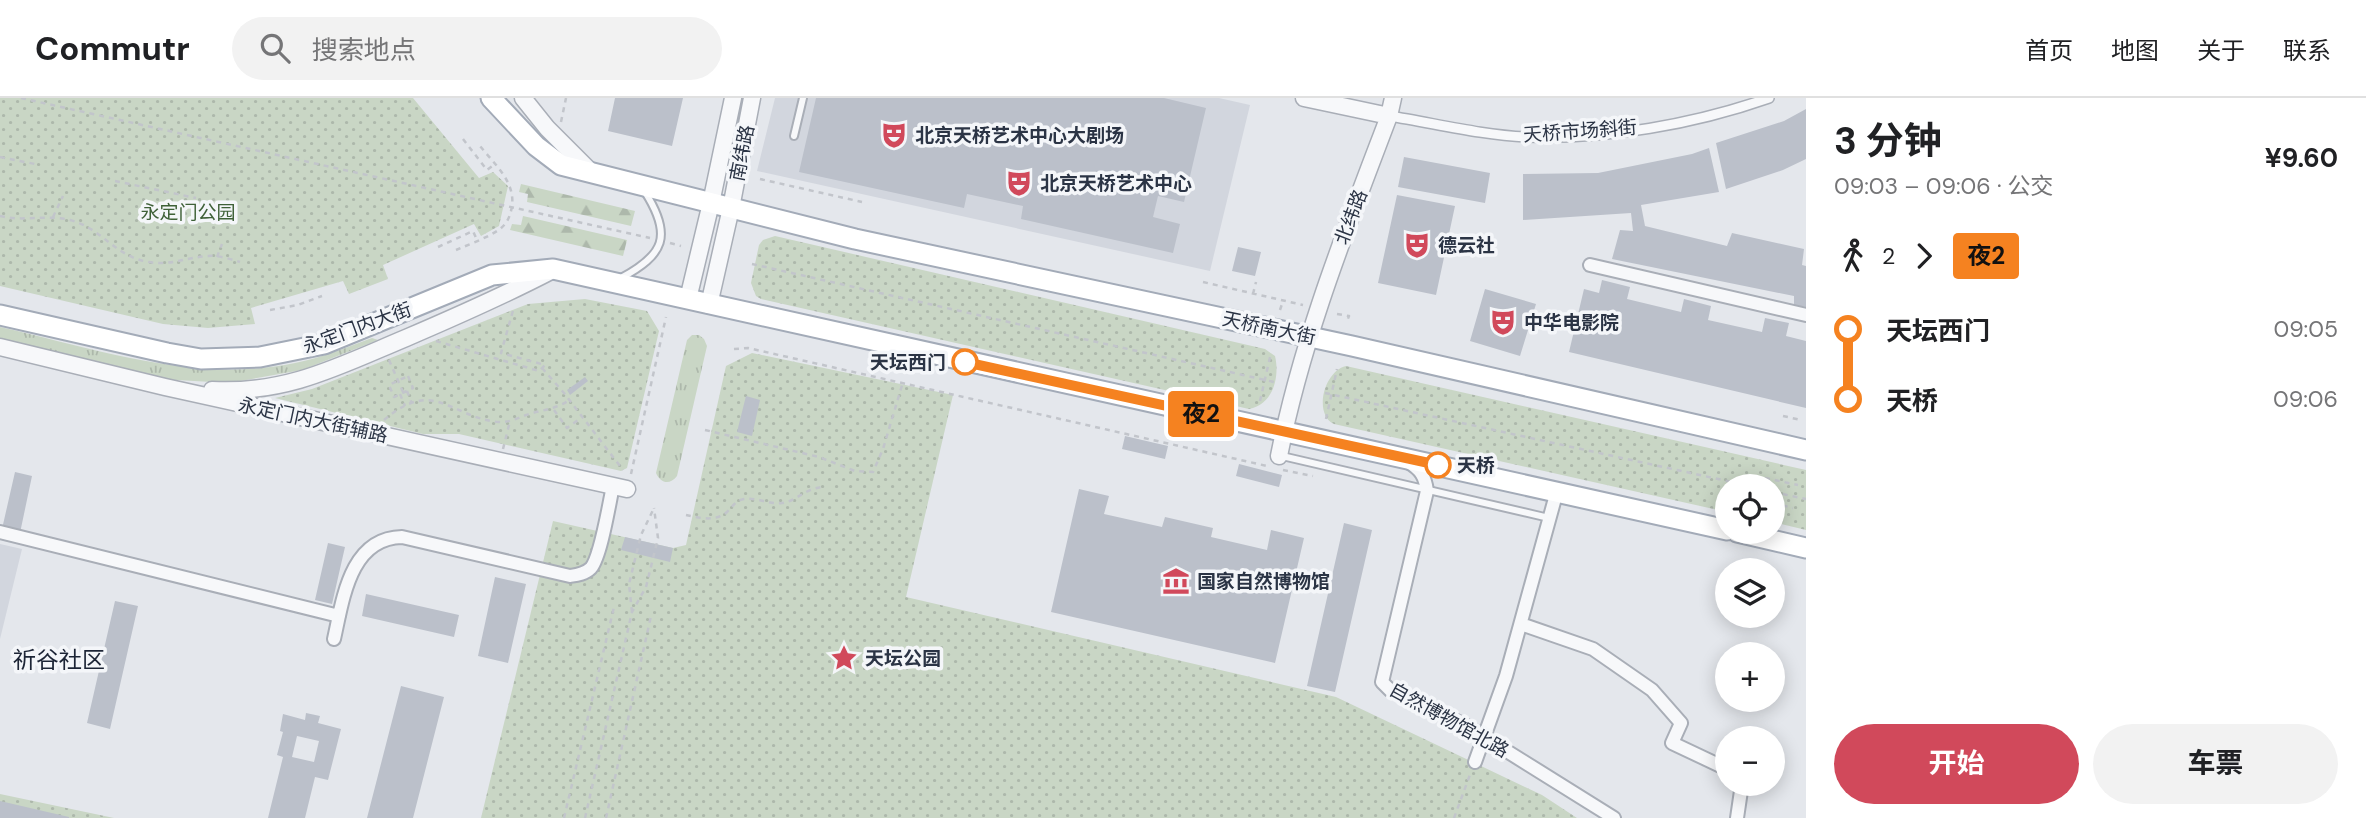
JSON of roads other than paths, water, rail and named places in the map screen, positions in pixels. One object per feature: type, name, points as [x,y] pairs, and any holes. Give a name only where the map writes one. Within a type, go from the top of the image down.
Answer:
[{"type":"main road","points":[[498,105],[536,146],[561,165],[731,208]]},
{"type":"main road","name":"天桥南大街","points":[[731,208],[855,239],[1310,337],[1806,450]]},
{"type":"main road","name":"永定门内大街","points":[[0,315],[201,359],[260,357],[324,344],[492,275],[553,269],[709,305]]},
{"type":"main road","points":[[709,305],[1715,527]]},
{"type":"main road","points":[[1785,543],[1806,548]]},
{"type":"street","points":[[523,98],[547,128],[592,173]]},
{"type":"street","name":"南纬路","points":[[688,299],[733,98]]},
{"type":"street","name":"南纬路","points":[[709,305],[752,98]]},
{"type":"street","points":[[1304,98],[1389,116]]},
{"type":"street","name":"北纬路","points":[[1279,456],[1310,337],[1339,247],[1389,116],[1393,98]]},
{"type":"street","name":"天桥市场斜街","points":[[1389,116],[1495,134],[1526,137],[1578,136],[1698,118],[1769,98]]},
{"type":"street","points":[[1590,265],[1806,316]]},
{"type":"street","points":[[165,387],[242,391],[294,383],[467,312],[553,269]]},
{"type":"street","name":"永定门内大街辅路","points":[[0,347],[165,387],[620,488]]},
{"type":"street","points":[[1402,458],[1418,468],[1425,477],[1427,491]]},
{"type":"street","points":[[334,639],[352,573],[361,555],[378,541],[402,537],[570,576],[582,574],[592,567],[597,557],[620,488]]},
{"type":"street","name":"自然博物馆北路","points":[[1427,491],[1382,682],[1390,690],[1465,725],[1614,818]]},
{"type":"street","points":[[1475,762],[1506,676],[1557,491]]},
{"type":"street","points":[[0,532],[339,616]]},
{"type":"street","points":[[1521,624],[1593,649],[1652,690],[1681,723],[1671,743],[1715,763]]},
{"type":"street","points":[[1737,818],[1740,796]]},
{"type":"lane","points":[[794,136],[803,98]]},
{"type":"lane","points":[[614,282],[652,258],[661,241],[661,231],[652,203],[641,185]]},
{"type":"lane","points":[[1279,456],[1549,518]]},
{"type":"place","name":"北京天桥艺术中心大剧场","points":[[894,135]]},
{"type":"place","name":"北京天桥艺术中心","points":[[1019,183]]},
{"type":"place","name":"德云社","points":[[1417,245]]},
{"type":"place","name":"中华电影院","points":[[1503,322]]},
{"type":"place","name":"天坛西门","points":[[965,362]]},
{"type":"place","name":"天桥","points":[[1438,465]]},
{"type":"place","name":"国家自然博物馆","points":[[1176,581]]},
{"type":"place","name":"天坛公园","points":[[844,658]]},
{"type":"district","name":"祈谷社区","points":[[59,660]]},
{"type":"park label","name":"永定门公园","points":[[188,212]]}]
